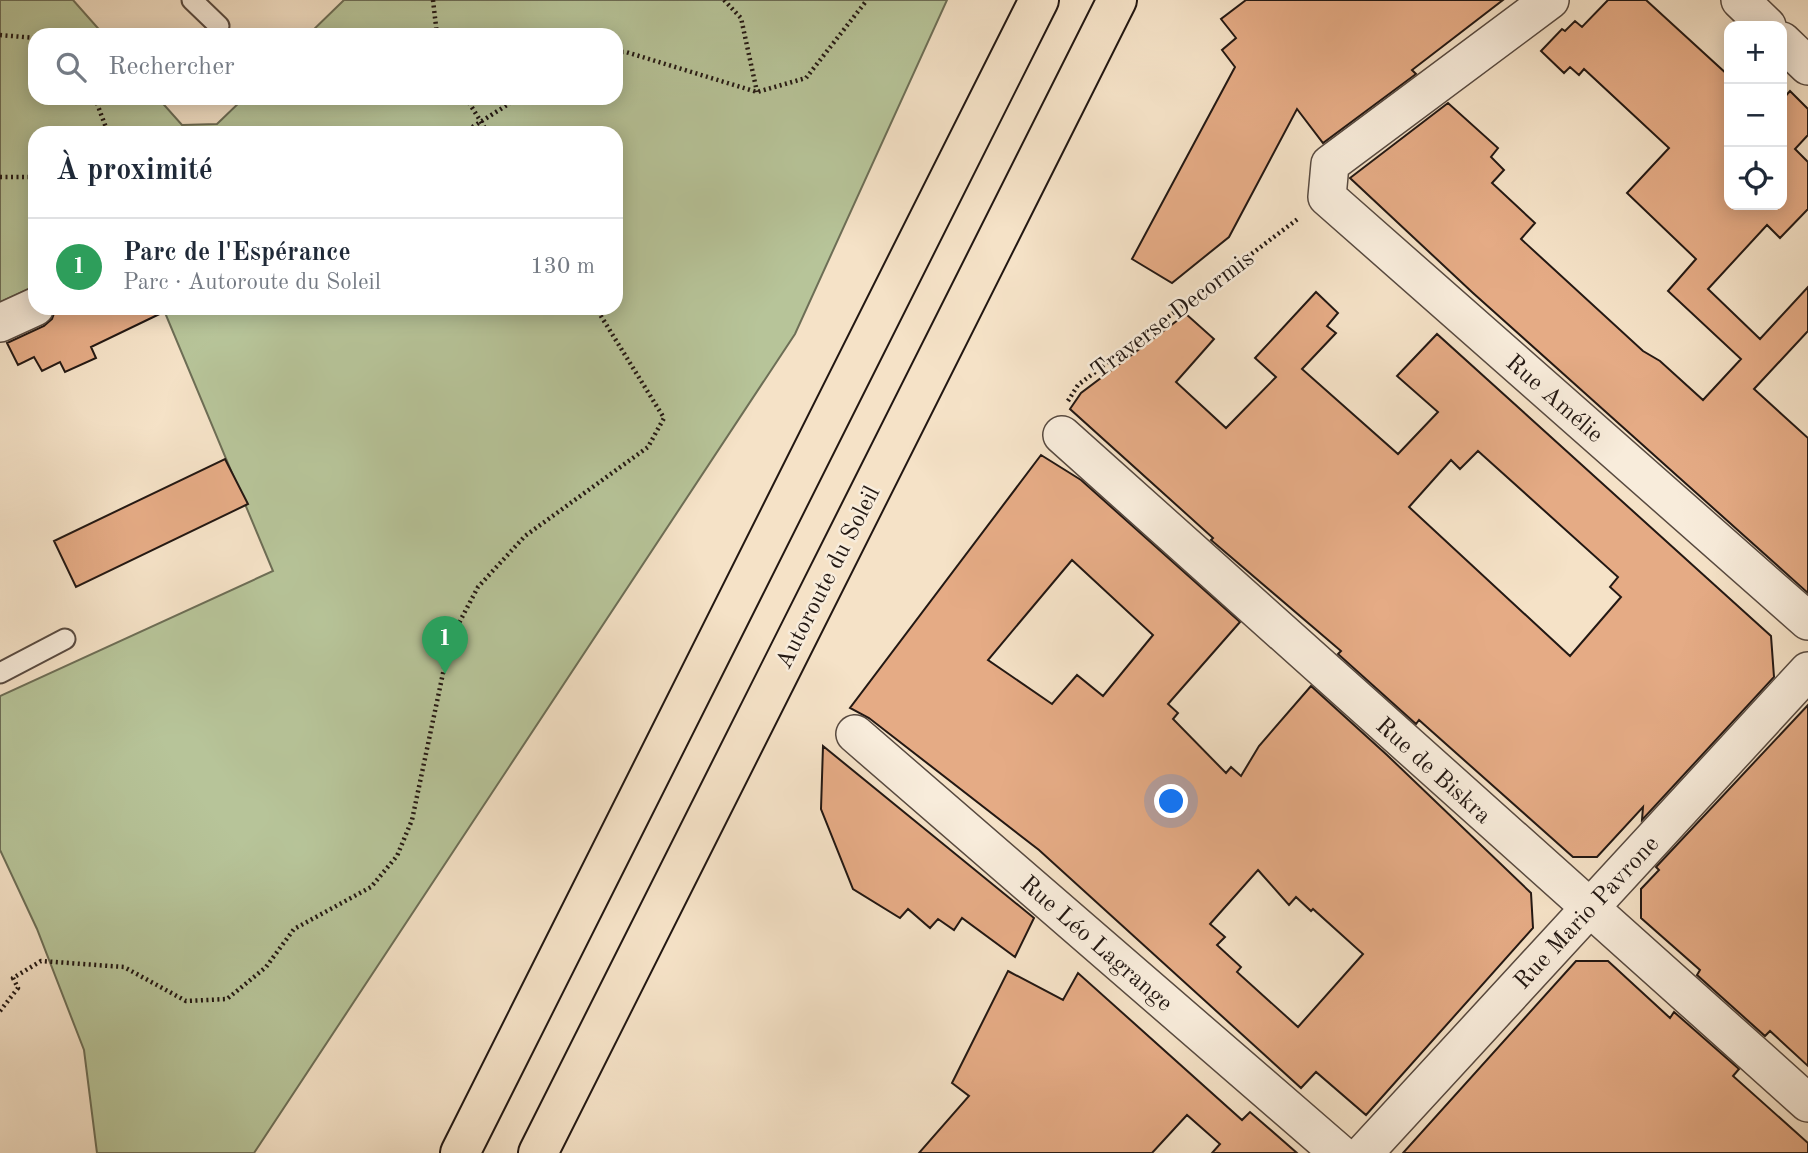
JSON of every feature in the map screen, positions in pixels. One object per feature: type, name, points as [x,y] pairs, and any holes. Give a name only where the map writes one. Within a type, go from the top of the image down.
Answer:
[{"type":"highway","points":[[460,1153],[1039,0]]},
{"type":"highway","name":"Autoroute du Soleil","points":[[538,1153],[1117,0]]},
{"type":"street","points":[[1328,181],[1550,0]]},
{"type":"street","points":[[1740,0],[1762,21]]},
{"type":"street","points":[[1787,46],[1808,66]]},
{"type":"street","name":"Rue Amélie","points":[[1328,181],[1808,621]]},
{"type":"street","points":[[0,323],[28,310]]},
{"type":"street","name":"Rue de Biskra","points":[[1063,421],[1590,909],[1808,1103]]},
{"type":"street","name":"Rue Mario Pavrone","points":[[1364,1153],[1808,671]]},
{"type":"street","name":"Rue Léo Lagrange","points":[[855,734],[1339,1153]]},
{"type":"lane","points":[[192,0],[219,26]]},
{"type":"lane","points":[[0,673],[65,639]]},
{"type":"path","points":[[433,0],[436,28]]},
{"type":"path","points":[[724,0],[741,18],[757,92]]},
{"type":"path","points":[[623,52],[757,92],[806,78],[867,0]]},
{"type":"path","points":[[0,35],[28,37]]},
{"type":"path","points":[[98,105],[105,126]]},
{"type":"path","points":[[470,105],[484,126]]},
{"type":"path","points":[[474,126],[507,105]]},
{"type":"path","points":[[0,177],[28,177]]},
{"type":"path","name":"Traverse Decormis","points":[[1063,421],[1078,385],[1328,181]]},
{"type":"path","points":[[0,1011],[18,988],[13,978],[41,961],[124,968],[186,1001],[227,999],[266,967],[294,929],[372,887],[397,856],[412,820],[450,640],[478,587],[525,536],[648,447],[664,418],[600,315]]},
{"type":"green space","points":[[0,0],[73,0],[98,28],[28,28],[28,105],[164,105],[182,125],[217,124],[237,105],[623,105],[623,28],[315,28],[344,0],[947,0],[795,334],[254,1153],[97,1153],[84,1050],[37,929],[0,850],[0,696],[273,571],[166,315],[623,315],[623,126],[28,126],[28,289],[0,302]]},
{"type":"building","points":[[1246,0],[1503,0],[1412,70],[1416,74],[1323,143],[1297,109],[1229,237],[1172,283],[1132,259],[1235,67],[1222,50],[1236,38],[1221,19]]},
{"type":"building","points":[[1608,0],[1646,0],[1724,71],[1724,210],[1787,210],[1787,94],[1790,91],[1808,109],[1808,135],[1795,149],[1808,162],[1808,209],[1780,238],[1767,225],[1708,289],[1760,339],[1808,287],[1808,331],[1754,389],[1808,438],[1808,593],[1473,293],[1350,178],[1448,103],[1498,148],[1491,157],[1504,170],[1492,183],[1535,223],[1521,239],[1643,351],[1660,361],[1703,400],[1741,359],[1668,291],[1696,259],[1627,193],[1669,148],[1584,69],[1579,75],[1570,67],[1564,73],[1541,51],[1562,29],[1565,31],[1575,21],[1582,27]]},
{"type":"building","points":[[1316,292],[1338,313],[1327,326],[1336,333],[1302,369],[1398,454],[1438,412],[1397,376],[1437,334],[1771,636],[1774,677],[1642,820],[1643,807],[1597,857],[1573,857],[1419,720],[1416,724],[1338,654],[1341,651],[1211,540],[1213,538],[1070,409],[1081,393],[1186,314],[1214,339],[1176,382],[1226,428],[1276,377],[1255,358]],"holes":[[[1478,451],[1618,577],[1610,587],[1621,597],[1570,656],[1409,507],[1451,460],[1460,469]]]},
{"type":"building","points":[[53,315],[157,315],[91,347],[96,358],[65,372],[60,362],[42,371],[34,357],[18,365],[7,343],[44,326]]},
{"type":"building","points":[[1041,455],[1081,480],[1240,622],[1168,704],[1178,713],[1173,719],[1226,773],[1231,767],[1241,776],[1259,746],[1311,686],[1531,893],[1533,928],[1366,1115],[1316,1072],[1301,1088],[1039,850],[869,718],[850,708]],"holes":[[[1072,560],[1153,635],[1103,696],[1077,675],[1052,704],[988,660]],[[1258,870],[1289,905],[1296,897],[1363,954],[1298,1027],[1237,972],[1241,967],[1217,945],[1225,937],[1210,924]]]},
{"type":"building","points":[[225,459],[248,504],[76,587],[54,541]]},
{"type":"building","points":[[1808,705],[1808,1066],[1770,1031],[1765,1036],[1697,975],[1700,970],[1641,918],[1641,889],[1659,870],[1656,867]]},
{"type":"building","points":[[823,746],[1034,918],[1015,957],[962,918],[954,930],[938,919],[930,928],[908,909],[900,918],[853,889],[821,809]]},
{"type":"building","points":[[1576,961],[1608,961],[1670,1018],[1674,1012],[1739,1069],[1733,1076],[1808,1143],[1808,1153],[1403,1153]]},
{"type":"building","points":[[1008,971],[1063,1000],[1078,973],[1242,1120],[1250,1112],[1297,1153],[1212,1153],[1220,1144],[1187,1115],[1152,1153],[919,1153],[969,1096],[952,1083]]},
{"type":"place","name":"Parc de l'Espérance","points":[[445,674]]}]
